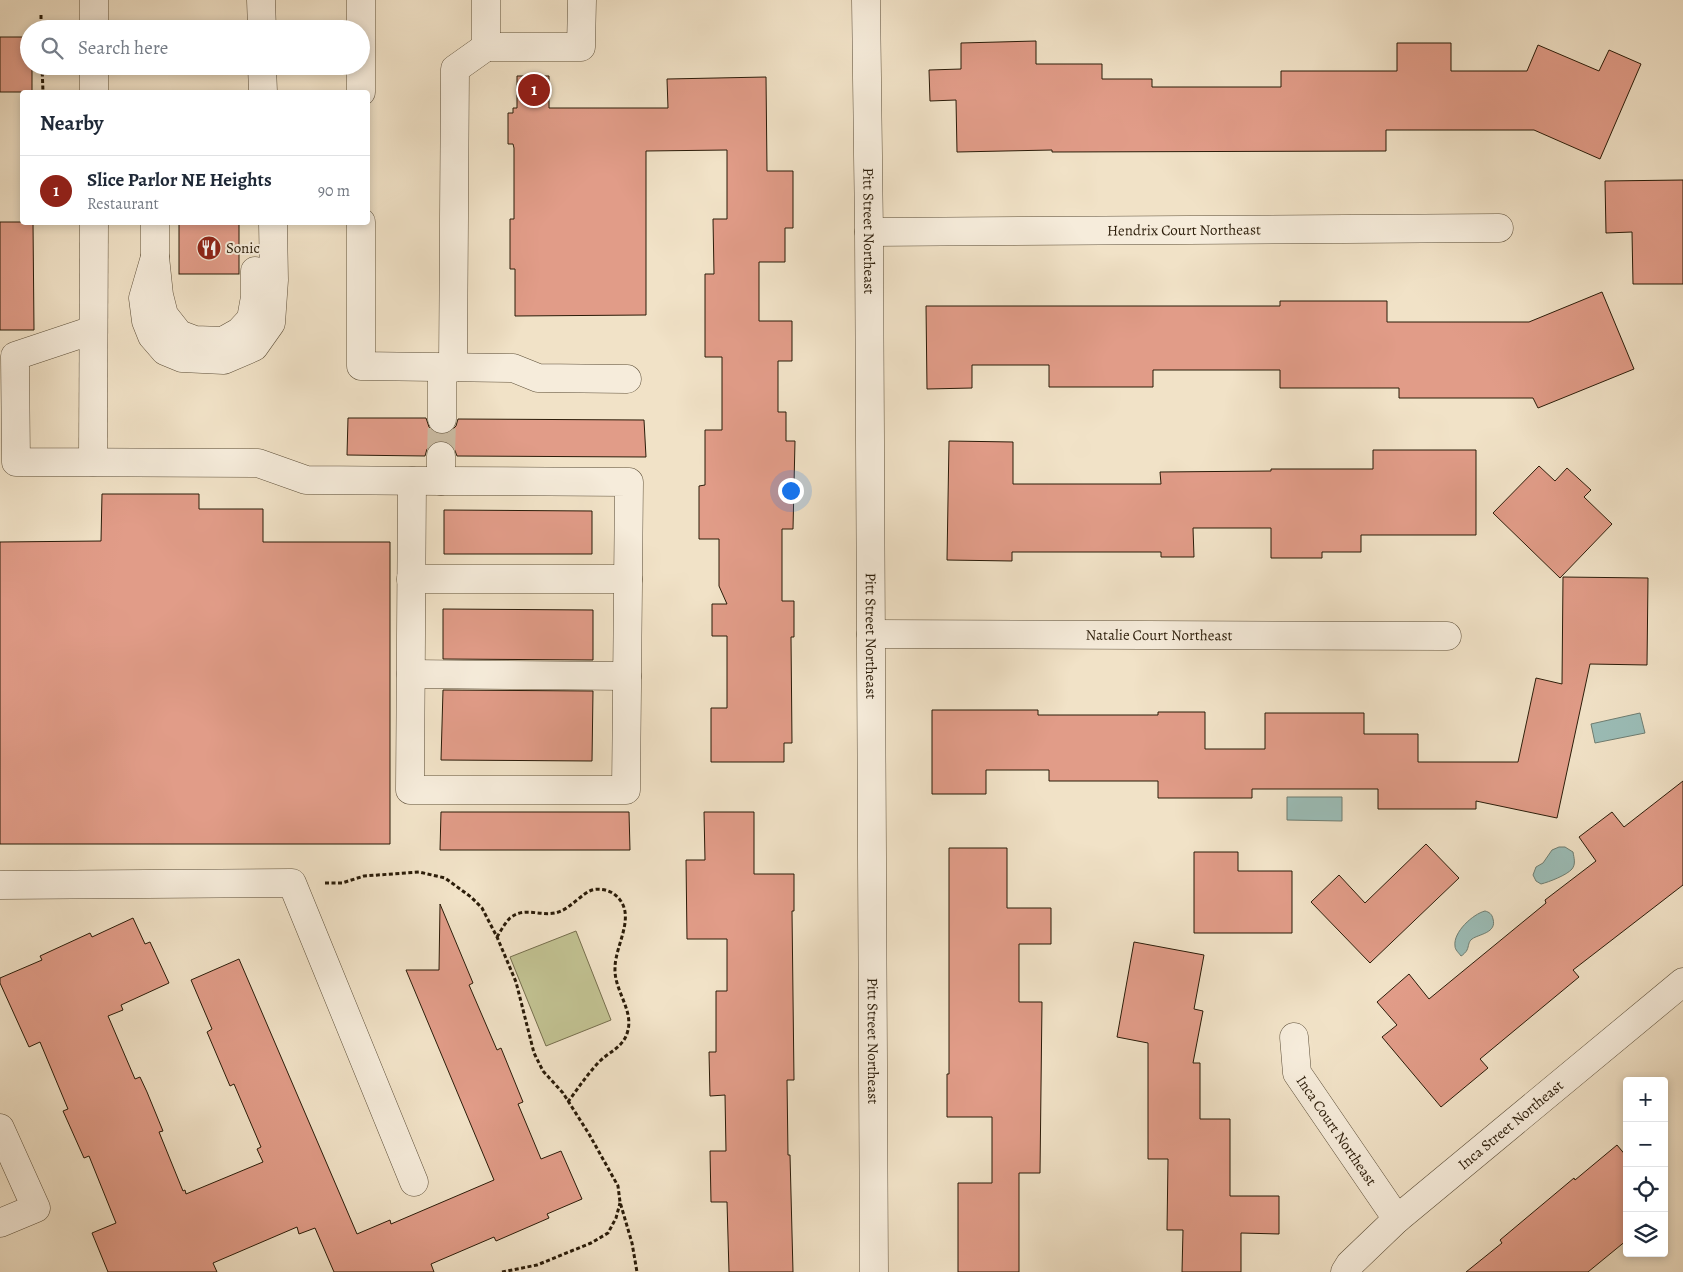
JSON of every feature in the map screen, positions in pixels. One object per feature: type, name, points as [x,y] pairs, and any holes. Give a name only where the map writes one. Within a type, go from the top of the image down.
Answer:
[{"type":"street","points":[[94,0],[94,20]]},
{"type":"street","points":[[261,0],[262,20]]},
{"type":"street","points":[[361,0],[361,20]]},
{"type":"street","points":[[486,0],[486,46]]},
{"type":"street","points":[[442,418],[448,367],[455,69],[486,46],[581,47],[582,0]]},
{"type":"street","name":"Pitt Street Northeast","points":[[866,0],[869,232],[874,1272]]},
{"type":"street","points":[[94,75],[94,90]]},
{"type":"street","points":[[262,75],[263,90]]},
{"type":"street","points":[[361,75],[361,90]]},
{"type":"street","points":[[93,462],[94,225]]},
{"type":"street","points":[[155,225],[155,257],[159,294],[164,315],[179,334],[195,340],[223,341],[239,332],[251,319],[255,297],[255,225]]},
{"type":"street","points":[[155,257],[143,298],[146,321],[152,336],[165,351],[182,358],[224,360],[254,347],[271,323],[274,280],[273,225]]},
{"type":"street","points":[[361,225],[361,366],[513,368],[538,378],[627,379]]},
{"type":"street","name":"Hendrix Court Northeast","points":[[869,232],[1499,228]]},
{"type":"street","points":[[93,330],[15,356],[16,462],[258,463],[306,480],[412,481],[441,469],[629,482],[626,790],[410,790],[412,481]]},
{"type":"street","points":[[411,579],[628,579]]},
{"type":"street","name":"Natalie Court Northeast","points":[[871,634],[1447,636]]},
{"type":"street","points":[[411,674],[627,676]]},
{"type":"street","points":[[0,885],[292,883],[414,1182]]},
{"type":"street","name":"Inca Street Northeast","points":[[1345,1272],[1350,1264],[1397,1218],[1683,982]]},
{"type":"street","name":"Inca Court Northeast","points":[[1294,1037],[1297,1073],[1397,1218]]},
{"type":"street","points":[[0,1128],[36,1208],[0,1223]]},
{"type":"path","points":[[41,15],[41,20]]},
{"type":"path","points":[[42,75],[43,90]]},
{"type":"path","points":[[292,883],[342,883],[364,876],[418,872],[445,878],[471,897],[482,908],[497,937],[516,982],[534,1053],[543,1071],[568,1102],[589,1134],[618,1186],[637,1272]]},
{"type":"path","points":[[497,937],[510,918],[528,911],[546,914],[560,912],[592,890],[608,890],[620,899],[626,914],[614,969],[620,994],[628,1014],[628,1030],[621,1045],[600,1060],[568,1102]]},
{"type":"path","points":[[502,1272],[537,1265],[591,1243],[608,1233],[616,1218],[620,1202]]},
{"type":"green space","points":[[576,931],[611,1020],[546,1046],[510,957]]},
{"type":"water","points":[[1640,713],[1645,733],[1595,743],[1591,724]]},
{"type":"water","points":[[1287,797],[1342,797],[1342,821],[1287,820]]},
{"type":"water","points":[[1565,847],[1573,852],[1574,865],[1570,871],[1562,876],[1541,884],[1536,881],[1533,875],[1536,867],[1543,863],[1552,850]]},
{"type":"water","points":[[1485,911],[1492,916],[1494,924],[1490,930],[1471,940],[1467,951],[1461,956],[1455,947],[1457,935],[1465,924]]},
{"type":"building","points":[[0,37],[20,37],[20,75],[32,75],[32,90],[0,92]]},
{"type":"building","points":[[1036,41],[1036,64],[1102,64],[1102,79],[1152,79],[1152,87],[1281,87],[1281,71],[1397,71],[1397,43],[1451,43],[1451,71],[1527,71],[1538,45],[1599,71],[1609,50],[1641,64],[1600,159],[1534,130],[1386,130],[1386,151],[1052,152],[1052,150],[957,152],[956,100],[930,101],[929,70],[961,69],[961,43]]},
{"type":"building","points":[[517,76],[549,76],[549,108],[668,108],[667,79],[766,77],[767,171],[793,171],[793,228],[785,228],[785,262],[759,262],[759,321],[792,321],[792,361],[778,361],[778,412],[786,412],[786,441],[795,441],[793,529],[782,529],[782,601],[794,601],[794,637],[791,637],[792,743],[784,743],[784,762],[711,762],[711,708],[727,708],[727,636],[712,636],[712,604],[727,604],[719,586],[719,539],[699,539],[699,486],[705,485],[705,430],[722,430],[722,357],[705,357],[705,274],[714,274],[713,219],[727,219],[727,150],[646,151],[646,315],[515,316],[515,269],[510,269],[510,219],[514,219],[514,148],[513,144],[508,144],[508,113],[513,113],[513,108],[517,108]]},
{"type":"building","points":[[1683,180],[1683,284],[1633,284],[1632,232],[1606,233],[1605,181]]},
{"type":"building","points":[[0,222],[20,222],[20,225],[33,225],[34,330],[0,330]]},
{"type":"building","name":"Sonic","points":[[179,225],[239,225],[239,274],[179,274]]},
{"type":"building","points":[[1602,292],[1634,369],[1538,408],[1533,398],[1399,398],[1399,388],[1280,388],[1280,370],[1153,370],[1153,387],[1049,387],[1049,365],[972,365],[972,388],[927,389],[926,306],[1280,306],[1280,301],[1387,301],[1387,322],[1529,322]]},
{"type":"building","points":[[348,418],[426,418],[429,427],[435,433],[442,435],[450,432],[456,426],[458,419],[644,420],[646,457],[457,456],[454,448],[448,442],[441,440],[433,443],[427,449],[425,456],[347,455]]},
{"type":"building","points":[[949,441],[1013,442],[1013,484],[1161,484],[1160,472],[1373,469],[1373,450],[1476,450],[1476,535],[1361,535],[1361,552],[1322,552],[1322,558],[1271,558],[1271,528],[1193,528],[1194,557],[1161,557],[1161,552],[1012,552],[1012,561],[947,560]]},
{"type":"building","points":[[1539,466],[1555,481],[1567,468],[1591,490],[1584,497],[1612,524],[1560,578],[1493,513]]},
{"type":"building","points":[[102,494],[199,494],[199,509],[263,509],[263,542],[390,542],[390,844],[0,844],[0,542],[101,541]]},
{"type":"building","points":[[444,510],[592,511],[592,554],[444,554]]},
{"type":"building","points":[[1563,577],[1648,578],[1647,665],[1590,664],[1557,818],[1476,801],[1476,809],[1378,809],[1378,789],[1252,789],[1252,798],[1158,798],[1158,781],[1049,781],[1049,770],[986,770],[986,794],[932,794],[932,710],[1038,710],[1038,715],[1158,715],[1158,712],[1205,712],[1205,749],[1265,749],[1265,713],[1364,713],[1364,734],[1418,734],[1418,762],[1518,762],[1536,678],[1562,684]]},
{"type":"building","points":[[443,609],[593,610],[593,660],[443,659]]},
{"type":"building","points":[[443,690],[593,691],[592,761],[441,760]]},
{"type":"building","points":[[1683,781],[1683,885],[1573,970],[1579,977],[1480,1059],[1488,1068],[1441,1107],[1382,1037],[1397,1025],[1377,1002],[1409,974],[1429,999],[1546,903],[1545,900],[1596,861],[1579,837],[1612,812],[1624,827]]},
{"type":"building","points":[[441,812],[629,812],[630,850],[440,850]]},
{"type":"building","points":[[704,812],[754,812],[754,874],[794,874],[794,911],[792,911],[794,1080],[787,1080],[793,1272],[729,1272],[727,1202],[711,1202],[710,1151],[726,1151],[725,1095],[710,1096],[709,1052],[716,1052],[716,991],[727,991],[727,939],[687,939],[686,860],[705,860]]},
{"type":"building","points":[[1426,844],[1459,878],[1370,963],[1311,902],[1339,875],[1365,903]]},
{"type":"building","points":[[949,848],[1007,848],[1007,908],[1051,908],[1051,944],[1019,944],[1019,1002],[1042,1002],[1040,1173],[1019,1173],[1019,1272],[958,1272],[958,1183],[992,1183],[992,1117],[947,1117],[947,1074],[949,1074]]},
{"type":"building","points":[[1194,852],[1238,852],[1238,871],[1292,871],[1292,933],[1194,933]]},
{"type":"building","points":[[440,904],[473,983],[469,985],[497,1050],[501,1048],[523,1102],[518,1104],[541,1159],[561,1151],[582,1199],[547,1214],[549,1218],[496,1241],[494,1237],[431,1264],[434,1272],[334,1272],[315,1228],[299,1234],[297,1227],[213,1263],[217,1272],[108,1272],[92,1233],[116,1223],[89,1156],[84,1158],[63,1111],[68,1109],[40,1042],[29,1047],[0,983],[0,978],[42,960],[40,956],[90,933],[92,937],[133,918],[145,944],[150,942],[169,983],[121,1005],[123,1010],[108,1016],[135,1079],[140,1077],[147,1092],[163,1131],[159,1132],[183,1191],[185,1190],[186,1194],[263,1162],[257,1149],[261,1147],[234,1084],[230,1086],[207,1032],[212,1029],[191,980],[239,959],[357,1234],[390,1220],[391,1224],[494,1180],[406,970],[439,970]]},
{"type":"building","points":[[1134,942],[1204,955],[1194,1009],[1203,1011],[1193,1063],[1200,1063],[1200,1119],[1230,1119],[1230,1196],[1279,1196],[1279,1234],[1241,1233],[1241,1272],[1182,1272],[1183,1230],[1167,1230],[1168,1159],[1148,1159],[1148,1043],[1117,1037]]},
{"type":"building","points":[[1617,1145],[1623,1152],[1623,1243],[1588,1272],[1466,1272],[1502,1243],[1500,1240],[1574,1178],[1575,1180]]},
{"type":"tunnel","points":[[441,456],[442,419]]},
{"type":"place","name":"Slice Parlor NE Heights","points":[[534,90]]},
{"type":"place","name":"Sonic","points":[[209,248]]}]
